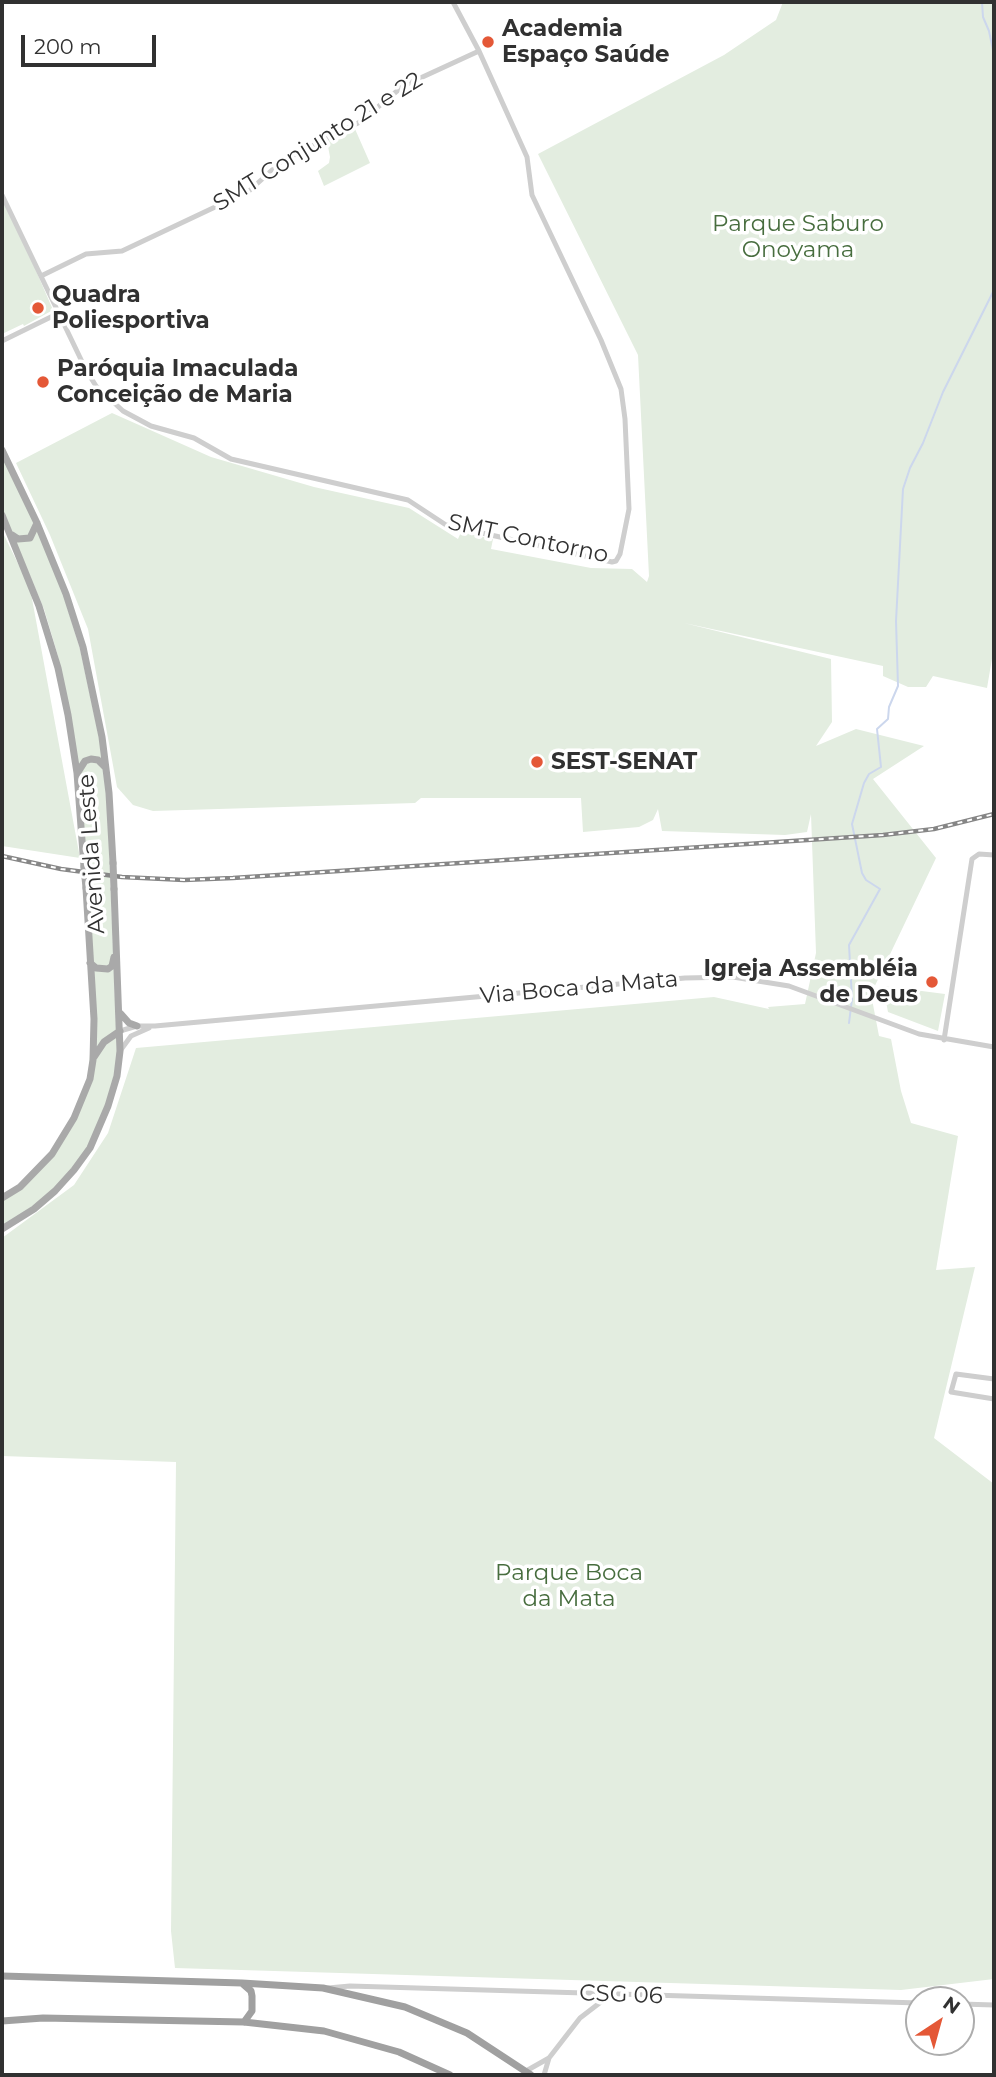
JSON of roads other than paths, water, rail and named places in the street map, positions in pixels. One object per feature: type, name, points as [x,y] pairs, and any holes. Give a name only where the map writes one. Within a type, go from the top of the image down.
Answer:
[{"type":"highway","points":[[3,1978],[242,1983],[323,1988],[405,2007],[467,2033],[529,2073]]},
{"type":"highway","points":[[242,1983],[251,1991],[252,1996],[252,2011],[244,2022]]},
{"type":"highway","points":[[4,2020],[43,2018],[244,2022],[324,2031],[400,2052],[450,2075]]},
{"type":"main road","name":"Avenida Leste","points":[[2,450],[37,523],[66,594],[83,647],[96,702],[107,771],[120,1011],[117,1076],[108,1106],[90,1148],[55,1191],[34,1209],[2,1229]]},
{"type":"main road","name":"Avenida Leste","points":[[2,515],[39,606],[58,668],[68,715],[77,773],[93,1019],[93,1060],[90,1079],[81,1104],[58,1145],[29,1179],[2,1198]]},
{"type":"main road","points":[[11,535],[18,539],[30,538],[37,523]]},
{"type":"main road","points":[[77,773],[85,761],[91,759],[98,760],[107,771]]},
{"type":"main road","points":[[90,963],[102,970],[111,968],[117,943]]},
{"type":"main road","points":[[120,1011],[124,1019],[136,1026]]},
{"type":"main road","points":[[93,1060],[104,1042],[120,1031]]},
{"type":"street","name":"SMT Contorno","points":[[59,313],[96,386],[139,421],[194,438],[231,459],[408,500],[452,527],[612,562],[618,559],[629,509],[625,412],[621,389],[601,340],[532,195],[527,157],[479,51],[453,2]]},
{"type":"street","name":"SMT Conjunto 21 e 22","points":[[41,276],[86,254],[122,251],[250,191],[282,161],[360,122],[403,86],[479,51]]},
{"type":"street","points":[[2,195],[59,313],[2,341]]},
{"type":"street","points":[[944,1040],[972,859],[979,854],[994,855]]},
{"type":"street","name":"Via Boca da Mata","points":[[120,1031],[136,1026],[685,978],[733,977],[789,986],[944,1040],[994,1047]]},
{"type":"street","name":"Via Boca da Mata","points":[[120,1051],[135,1033],[155,1026]]},
{"type":"street","points":[[994,1379],[956,1374],[951,1391],[994,1399]]},
{"type":"street","name":"CSG 06","points":[[323,1988],[359,1986],[905,2003]]},
{"type":"street","points":[[529,2073],[549,2057],[580,2018],[610,1994]]},
{"type":"street","points":[[975,2004],[994,2005]]},
{"type":"street","points":[[544,2075],[549,2057]]},
{"type":"waterway","points":[[982,2],[983,17],[994,55]]},
{"type":"waterway","points":[[849,1023],[852,999],[849,945],[880,889],[866,880],[862,873],[852,824],[864,783],[869,774],[881,767],[877,729],[888,719],[889,707],[898,686],[896,621],[903,489],[943,392],[994,290]]},
{"type":"railway","points":[[2,856],[61,869],[122,877],[184,880],[233,878],[883,835],[934,829],[994,814]]},
{"type":"place","name":"Academia Espaço Saúde","points":[[488,42]]},
{"type":"place","name":"Quadra Poliesportiva","points":[[38,308]]},
{"type":"place","name":"Paróquia Imaculada Conceição de Maria","points":[[43,382]]},
{"type":"place","name":"SEST-SENAT","points":[[537,762]]},
{"type":"place","name":"Igreja Assembléia de Deus","points":[[932,982]]},
{"type":"park label","name":"Parque Saburo Onoyama","points":[[798,237]]},
{"type":"park label","name":"Parque Boca da Mata","points":[[569,1586]]}]
